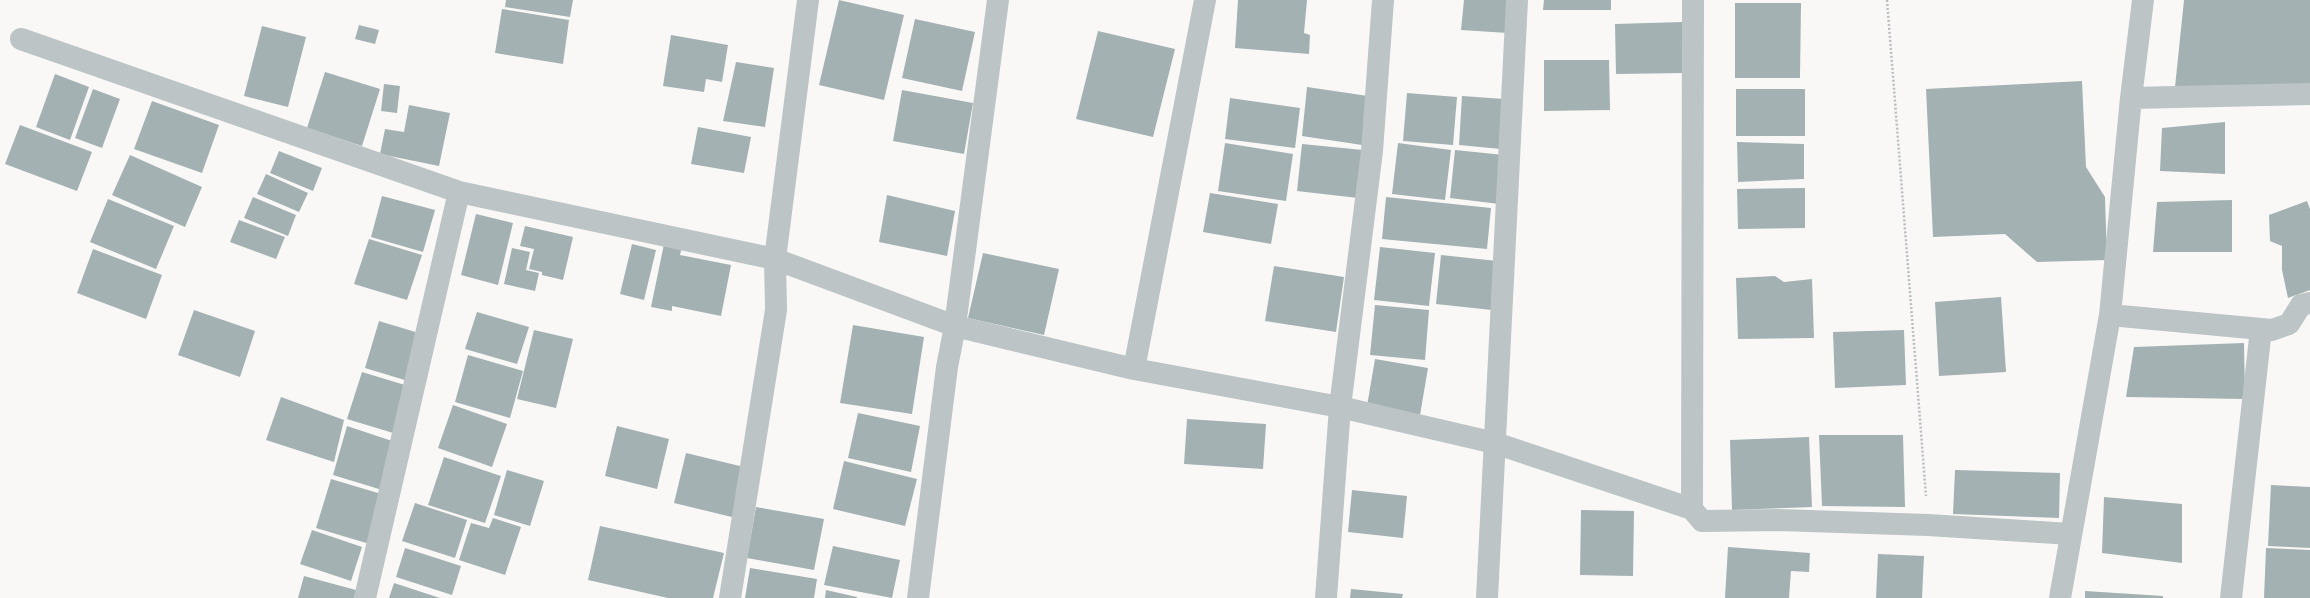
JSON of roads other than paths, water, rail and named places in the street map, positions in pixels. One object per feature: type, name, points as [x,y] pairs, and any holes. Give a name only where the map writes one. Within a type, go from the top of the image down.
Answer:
[{"type":"street","points":[[730,598],[776,310],[775,259],[808,0]]},
{"type":"street","points":[[918,598],[947,367],[955,326],[998,0]]},
{"type":"street","points":[[1134,369],[1205,0]]},
{"type":"street","points":[[1326,598],[1340,408],[1372,151],[1383,0]]},
{"type":"street","points":[[1488,598],[1517,0]]},
{"type":"street","points":[[1692,509],[1693,0]]},
{"type":"street","points":[[2060,598],[2110,315],[2131,98],[2143,0]]},
{"type":"street","points":[[21,39],[459,192],[775,259],[955,326],[1134,369],[1340,408],[1495,443],[1692,509],[1702,521],[1780,520],[1928,525],[2071,534]]},
{"type":"street","points":[[2131,98],[2310,94]]},
{"type":"street","points":[[364,598],[459,192]]},
{"type":"street","points":[[2110,315],[2272,330],[2289,324],[2301,305],[2310,303]]},
{"type":"street","points":[[2231,598],[2261,329]]}]
